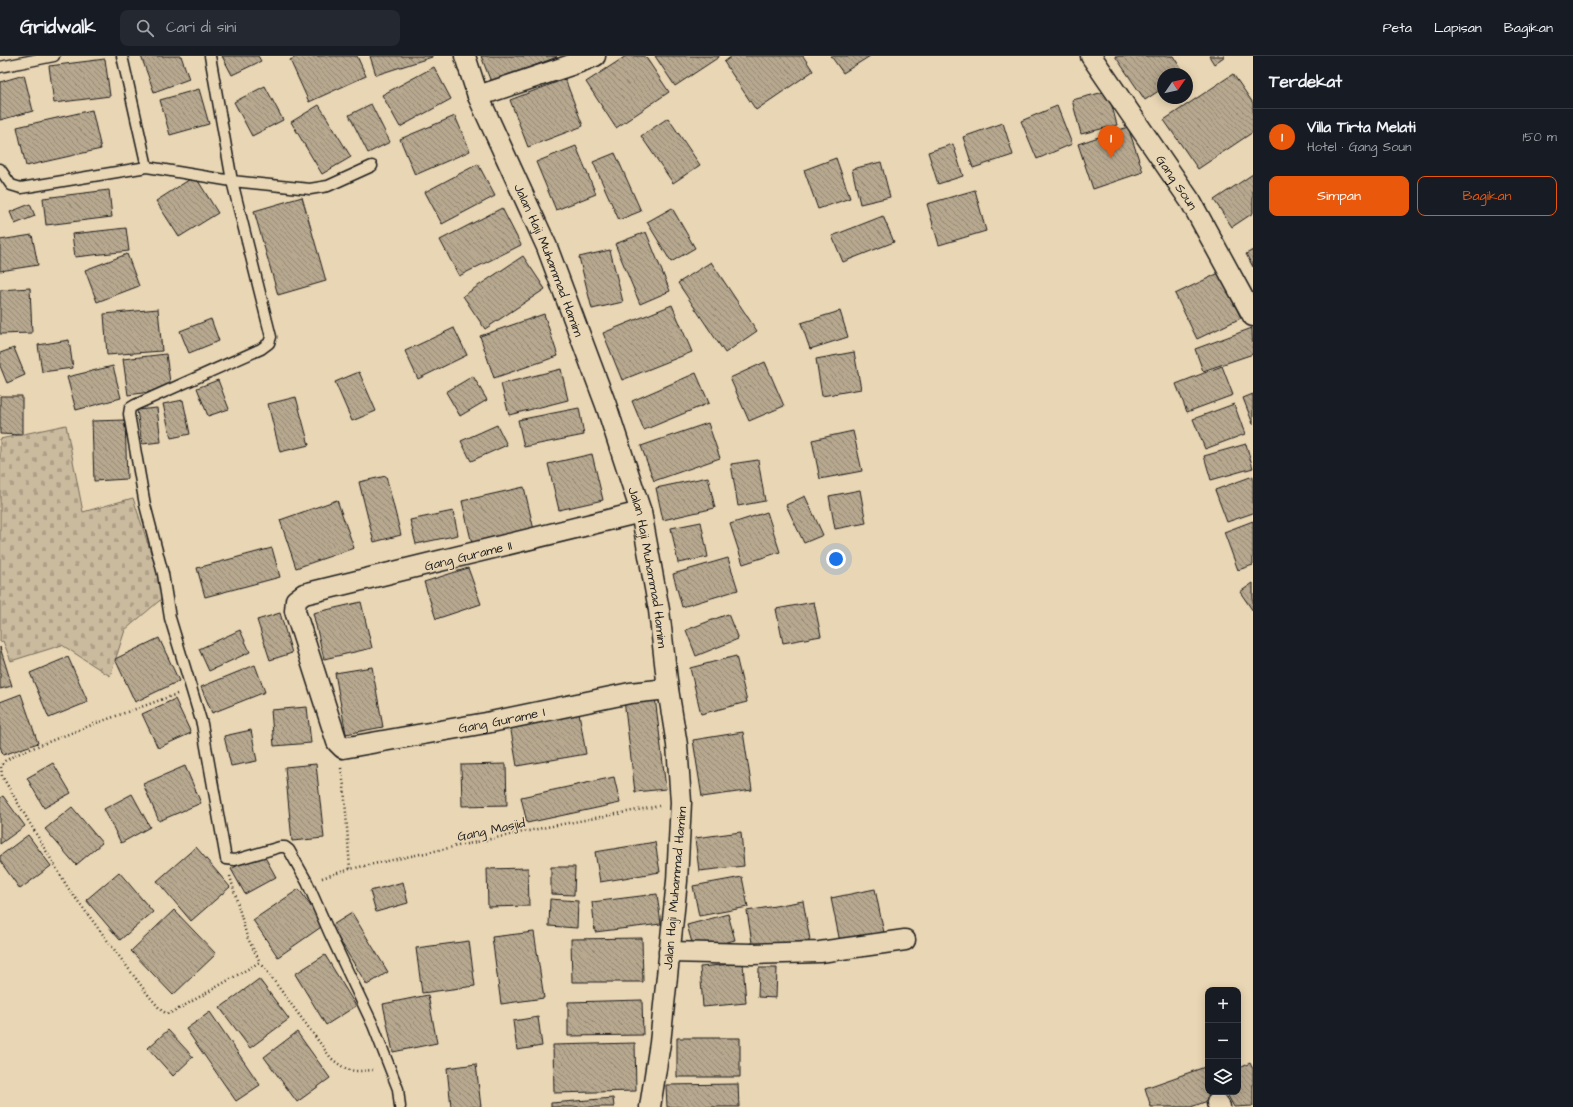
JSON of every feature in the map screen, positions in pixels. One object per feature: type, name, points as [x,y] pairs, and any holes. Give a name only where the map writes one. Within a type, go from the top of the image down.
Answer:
[{"type":"street","name":"Jalan Haji Muhammad Hamim","points":[[465,56],[478,96],[547,247],[606,406],[641,512],[659,610],[668,689],[677,745],[681,802],[676,882],[660,1043],[650,1107]]},
{"type":"street","points":[[478,96],[594,56]]},
{"type":"street","name":"Gang Soun","points":[[1091,56],[1191,202],[1253,316]]},
{"type":"street","name":"Gang Gurame II","points":[[337,742],[295,611],[296,600],[304,594],[641,512]]},
{"type":"street","name":"Gang Gurame I","points":[[337,742],[343,748],[350,748],[486,723],[630,693],[668,689]]},
{"type":"street","points":[[669,952],[752,954],[820,952],[905,940]]},
{"type":"lane","points":[[0,67],[54,56]]},
{"type":"lane","points":[[122,56],[147,166]]},
{"type":"lane","points":[[210,56],[232,181],[271,337],[269,343],[261,349],[130,408],[129,414],[145,505],[163,574],[170,618],[202,724],[226,859],[235,860],[280,847],[285,847],[289,850],[307,882],[373,1025],[398,1089],[400,1107]]},
{"type":"lane","points":[[0,169],[11,185],[21,188],[147,166],[232,181],[310,189],[328,186],[372,166]]},
{"type":"path","points":[[192,689],[94,724],[15,755],[5,761],[1,767],[2,776],[68,888],[160,1009],[167,1014],[175,1011],[260,962]]},
{"type":"path","points":[[337,742],[344,786],[350,869]]},
{"type":"path","name":"Gang Masjid","points":[[307,882],[350,869],[547,827],[681,802]]},
{"type":"path","points":[[226,859],[247,937],[260,962],[331,1058],[342,1067],[350,1071],[376,1070],[389,1066]]},
{"type":"green space","points":[[66,425],[83,512],[133,498],[165,596],[125,630],[110,676],[62,645],[11,661],[3,641],[0,642],[0,439]]},
{"type":"building","points":[[141,56],[181,56],[189,79],[154,92]]},
{"type":"building","points":[[222,56],[258,56],[261,61],[232,75]]},
{"type":"building","points":[[298,56],[357,56],[366,76],[309,102],[290,60]]},
{"type":"building","points":[[370,56],[432,56],[432,57],[376,75]]},
{"type":"building","points":[[481,56],[556,56],[557,57],[491,82]]},
{"type":"building","points":[[626,56],[645,56],[669,92],[616,128],[586,82]]},
{"type":"building","points":[[655,56],[719,56],[719,57],[675,86]]},
{"type":"building","points":[[732,56],[803,56],[813,71],[756,110],[724,62]]},
{"type":"building","points":[[831,56],[870,56],[843,73]]},
{"type":"building","points":[[1115,56],[1173,56],[1181,68],[1157,68],[1157,92],[1145,100]]},
{"type":"building","points":[[1209,56],[1225,56],[1214,64]]},
{"type":"building","points":[[105,59],[110,96],[54,103],[49,66]]},
{"type":"building","points":[[434,67],[451,99],[400,127],[382,95]]},
{"type":"building","points":[[1233,74],[1253,103],[1253,132],[1198,169],[1164,120],[1188,104],[1193,104],[1193,101]]},
{"type":"building","points":[[24,75],[33,111],[0,120],[0,82]]},
{"type":"building","points":[[565,79],[583,126],[528,147],[510,100]]},
{"type":"building","points":[[265,86],[283,120],[252,136],[234,102]]},
{"type":"building","points":[[199,89],[209,124],[170,135],[160,100]]},
{"type":"building","points":[[1108,91],[1117,125],[1081,134],[1072,100]]},
{"type":"building","points":[[371,104],[390,142],[368,153],[349,115]]},
{"type":"building","points":[[319,105],[351,157],[322,174],[291,122]]},
{"type":"building","points":[[1057,106],[1072,144],[1037,159],[1021,121]]},
{"type":"building","points":[[92,110],[101,149],[26,166],[17,127]]},
{"type":"building","points":[[455,116],[470,151],[415,175],[400,139]]},
{"type":"building","points":[[668,118],[700,165],[673,183],[641,136]]},
{"type":"building","points":[[1003,123],[1013,155],[973,168],[963,137]]},
{"type":"building","points":[[1128,127],[1143,172],[1093,189],[1078,144]]},
{"type":"building","points":[[953,144],[963,176],[938,184],[928,152]]},
{"type":"building","points":[[576,146],[596,194],[556,210],[536,162]]},
{"type":"building","points":[[615,153],[641,211],[619,220],[593,162]]},
{"type":"building","points":[[836,158],[850,198],[818,209],[804,170]]},
{"type":"building","points":[[881,162],[890,197],[860,204],[852,169]]},
{"type":"building","points":[[478,164],[495,196],[442,224],[425,192]]},
{"type":"building","points":[[1253,174],[1253,213],[1232,227],[1214,200]]},
{"type":"building","points":[[195,176],[218,213],[179,237],[156,201]]},
{"type":"building","points":[[109,190],[112,217],[46,225],[43,198]]},
{"type":"building","points":[[975,190],[986,231],[939,245],[927,204]]},
{"type":"building","points":[[302,197],[326,281],[278,295],[254,211]]},
{"type":"building","points":[[30,204],[35,216],[15,224],[10,212]]},
{"type":"building","points":[[502,208],[521,245],[459,276],[440,240]]},
{"type":"building","points":[[672,208],[695,248],[671,262],[647,222]]},
{"type":"building","points":[[883,216],[894,242],[843,262],[832,236]]},
{"type":"building","points":[[126,228],[129,251],[75,257],[72,234]]},
{"type":"building","points":[[646,232],[670,291],[640,304],[615,244]]},
{"type":"building","points":[[32,235],[38,265],[0,271],[0,240]]},
{"type":"building","points":[[610,250],[623,302],[592,309],[579,257]]},
{"type":"building","points":[[1253,250],[1253,267],[1246,254]]},
{"type":"building","points":[[127,254],[139,286],[97,302],[85,270]]},
{"type":"building","points":[[523,256],[545,289],[485,329],[463,296]]},
{"type":"building","points":[[711,262],[757,331],[725,353],[678,283]]},
{"type":"building","points":[[1219,273],[1241,318],[1197,339],[1175,294]]},
{"type":"building","points":[[30,288],[32,333],[0,334],[0,290]]},
{"type":"building","points":[[672,305],[692,352],[622,380],[603,333]]},
{"type":"building","points":[[158,309],[162,351],[107,355],[104,314]]},
{"type":"building","points":[[840,311],[848,337],[810,349],[801,323]]},
{"type":"building","points":[[544,314],[558,356],[494,378],[480,336]]},
{"type":"building","points":[[211,319],[219,341],[189,353],[180,331]]},
{"type":"building","points":[[454,328],[467,355],[418,379],[405,351]]},
{"type":"building","points":[[1252,328],[1253,354],[1203,371],[1195,349]]},
{"type":"building","points":[[69,340],[73,368],[42,372],[38,345]]},
{"type":"building","points":[[14,348],[25,375],[7,383],[0,366],[0,353]]},
{"type":"building","points":[[854,352],[861,389],[822,396],[816,359]]},
{"type":"building","points":[[166,354],[171,389],[128,395],[123,359]]},
{"type":"building","points":[[765,362],[784,406],[749,421],[730,378]]},
{"type":"building","points":[[113,366],[121,398],[76,410],[67,377]]},
{"type":"building","points":[[1222,366],[1233,395],[1187,412],[1176,384]]},
{"type":"building","points":[[561,369],[568,400],[509,415],[501,384]]},
{"type":"building","points":[[359,372],[376,411],[352,421],[335,382]]},
{"type":"building","points":[[696,373],[709,403],[644,430],[632,401]]},
{"type":"building","points":[[473,376],[487,400],[460,416],[446,392]]},
{"type":"building","points":[[218,380],[229,409],[208,416],[197,388]]},
{"type":"building","points":[[1253,394],[1253,424],[1243,398]]},
{"type":"building","points":[[0,396],[22,396],[22,435],[0,434]]},
{"type":"building","points":[[296,397],[309,445],[280,452],[268,404]]},
{"type":"building","points":[[183,400],[190,434],[171,438],[163,404]]},
{"type":"building","points":[[1234,404],[1245,434],[1205,449],[1193,419]]},
{"type":"building","points":[[157,408],[161,442],[142,444],[137,410]]},
{"type":"building","points":[[579,408],[584,435],[524,447],[518,420]]},
{"type":"building","points":[[125,420],[127,479],[94,481],[92,421]]},
{"type":"building","points":[[708,423],[720,458],[654,481],[641,446]]},
{"type":"building","points":[[497,425],[507,445],[471,461],[461,441]]},
{"type":"building","points":[[853,431],[862,471],[820,479],[812,440]]},
{"type":"building","points":[[1246,444],[1253,468],[1211,480],[1204,456]]},
{"type":"building","points":[[592,454],[603,500],[559,510],[548,464]]},
{"type":"building","points":[[758,460],[765,501],[738,506],[731,464]]},
{"type":"building","points":[[386,476],[401,535],[374,542],[359,482]]},
{"type":"building","points":[[1253,476],[1253,513],[1227,522],[1215,490]]},
{"type":"building","points":[[708,477],[715,508],[663,520],[656,488]]},
{"type":"building","points":[[524,487],[534,530],[472,544],[462,501]]},
{"type":"building","points":[[860,490],[866,523],[835,529],[829,496]]},
{"type":"building","points":[[805,496],[823,535],[804,543],[786,505]]},
{"type":"building","points":[[337,500],[354,548],[296,568],[280,520]]},
{"type":"building","points":[[453,511],[458,535],[416,544],[410,520]]},
{"type":"building","points":[[767,512],[780,552],[743,564],[730,524]]},
{"type":"building","points":[[1253,521],[1253,565],[1238,570],[1224,532]]},
{"type":"building","points":[[701,522],[708,557],[678,563],[671,528]]},
{"type":"building","points":[[272,548],[280,577],[205,597],[197,568]]},
{"type":"building","points":[[728,558],[738,590],[682,607],[673,574]]},
{"type":"building","points":[[468,568],[481,604],[436,619],[424,582]]},
{"type":"building","points":[[1253,583],[1253,611],[1240,592]]},
{"type":"building","points":[[361,602],[372,648],[324,659],[313,613]]},
{"type":"building","points":[[814,602],[821,636],[783,643],[776,609]]},
{"type":"building","points":[[280,613],[292,653],[270,660],[257,620]]},
{"type":"building","points":[[728,614],[738,639],[696,656],[686,630]]},
{"type":"building","points":[[240,630],[250,652],[209,671],[199,649]]},
{"type":"building","points":[[159,638],[179,681],[135,702],[115,659]]},
{"type":"building","points":[[0,647],[12,686],[0,689]]},
{"type":"building","points":[[736,656],[747,702],[701,714],[690,668]]},
{"type":"building","points":[[68,657],[88,702],[49,718],[30,673]]},
{"type":"building","points":[[255,665],[265,692],[212,713],[201,687]]},
{"type":"building","points":[[372,667],[383,727],[346,734],[335,673]]},
{"type":"building","points":[[21,694],[38,743],[3,755],[0,746],[0,702]]},
{"type":"building","points":[[655,697],[666,789],[635,792],[624,700]]},
{"type":"building","points":[[175,699],[191,733],[158,748],[142,714]]},
{"type":"building","points":[[307,707],[311,743],[274,746],[271,710]]},
{"type":"building","points":[[579,713],[586,754],[517,766],[510,725]]},
{"type":"building","points":[[251,730],[257,761],[231,766],[224,736]]},
{"type":"building","points":[[743,732],[752,790],[702,797],[693,740]]},
{"type":"building","points":[[53,763],[71,793],[44,808],[27,778]]},
{"type":"building","points":[[316,764],[324,838],[292,841],[285,767]]},
{"type":"building","points":[[506,764],[507,805],[462,806],[461,765]]},
{"type":"building","points":[[185,766],[201,803],[159,821],[143,784]]},
{"type":"building","points":[[614,777],[620,803],[527,823],[521,797]]},
{"type":"building","points":[[132,794],[150,827],[121,843],[104,809]]},
{"type":"building","points":[[3,796],[25,826],[0,844],[0,798]]},
{"type":"building","points":[[72,807],[102,843],[76,865],[45,829]]},
{"type":"building","points":[[741,832],[744,866],[699,871],[695,838]]},
{"type":"building","points":[[28,835],[51,866],[20,889],[0,861],[0,856]]},
{"type":"building","points":[[655,842],[660,872],[600,882],[595,852]]},
{"type":"building","points":[[196,847],[230,887],[191,921],[157,881]]},
{"type":"building","points":[[262,852],[276,877],[245,894],[231,869]]},
{"type":"building","points":[[551,867],[575,867],[574,895],[551,894]]},
{"type":"building","points":[[528,868],[529,906],[488,907],[487,869]]},
{"type":"building","points":[[119,872],[153,912],[120,940],[86,900]]},
{"type":"building","points":[[742,877],[748,907],[699,916],[693,886]]},
{"type":"building","points":[[403,882],[408,903],[376,912],[370,891]]},
{"type":"building","points":[[299,889],[324,925],[278,957],[253,920]]},
{"type":"building","points":[[875,889],[884,933],[840,942],[831,898]]},
{"type":"building","points":[[657,894],[661,924],[595,932],[592,902]]},
{"type":"building","points":[[550,899],[578,901],[577,928],[549,926]]},
{"type":"building","points":[[803,901],[810,940],[753,949],[747,911]]},
{"type":"building","points":[[174,910],[216,954],[173,995],[131,951]]},
{"type":"building","points":[[352,913],[388,972],[367,985],[331,926]]},
{"type":"building","points":[[728,914],[735,940],[694,950],[687,925]]},
{"type":"building","points":[[534,932],[544,998],[501,1004],[492,937]]},
{"type":"building","points":[[642,938],[643,982],[572,982],[571,939]]},
{"type":"building","points":[[469,941],[475,986],[422,993],[416,948]]},
{"type":"building","points":[[325,955],[356,1006],[326,1025],[295,974]]},
{"type":"building","points":[[743,963],[746,1003],[703,1007],[700,967]]},
{"type":"building","points":[[759,968],[777,968],[776,998],[758,997]]},
{"type":"building","points":[[259,979],[289,1019],[250,1048],[220,1008]]},
{"type":"building","points":[[428,995],[437,1043],[393,1052],[383,1004]]},
{"type":"building","points":[[642,1000],[643,1035],[568,1036],[568,1002]]},
{"type":"building","points":[[210,1012],[260,1085],[236,1101],[186,1029]]},
{"type":"building","points":[[538,1017],[542,1046],[517,1050],[513,1021]]},
{"type":"building","points":[[168,1030],[193,1057],[173,1076],[148,1048]]},
{"type":"building","points":[[297,1032],[330,1078],[297,1102],[264,1057]]},
{"type":"building","points":[[677,1038],[740,1038],[740,1077],[677,1077]]},
{"type":"building","points":[[635,1043],[636,1091],[554,1093],[553,1045]]},
{"type":"building","points":[[1250,1063],[1253,1069],[1253,1106],[1234,1107],[1228,1095],[1241,1095],[1241,1068]]},
{"type":"building","points":[[476,1064],[481,1107],[451,1107],[447,1068]]},
{"type":"building","points":[[1205,1067],[1205,1095],[1215,1095],[1216,1098],[1191,1107],[1151,1107],[1145,1088]]},
{"type":"building","points":[[738,1084],[739,1107],[667,1107],[666,1085]]},
{"type":"building","points":[[613,1098],[614,1107],[551,1107],[551,1103]]},
{"type":"place","name":"Villa Tirta Melati","points":[[1111,158]]}]
